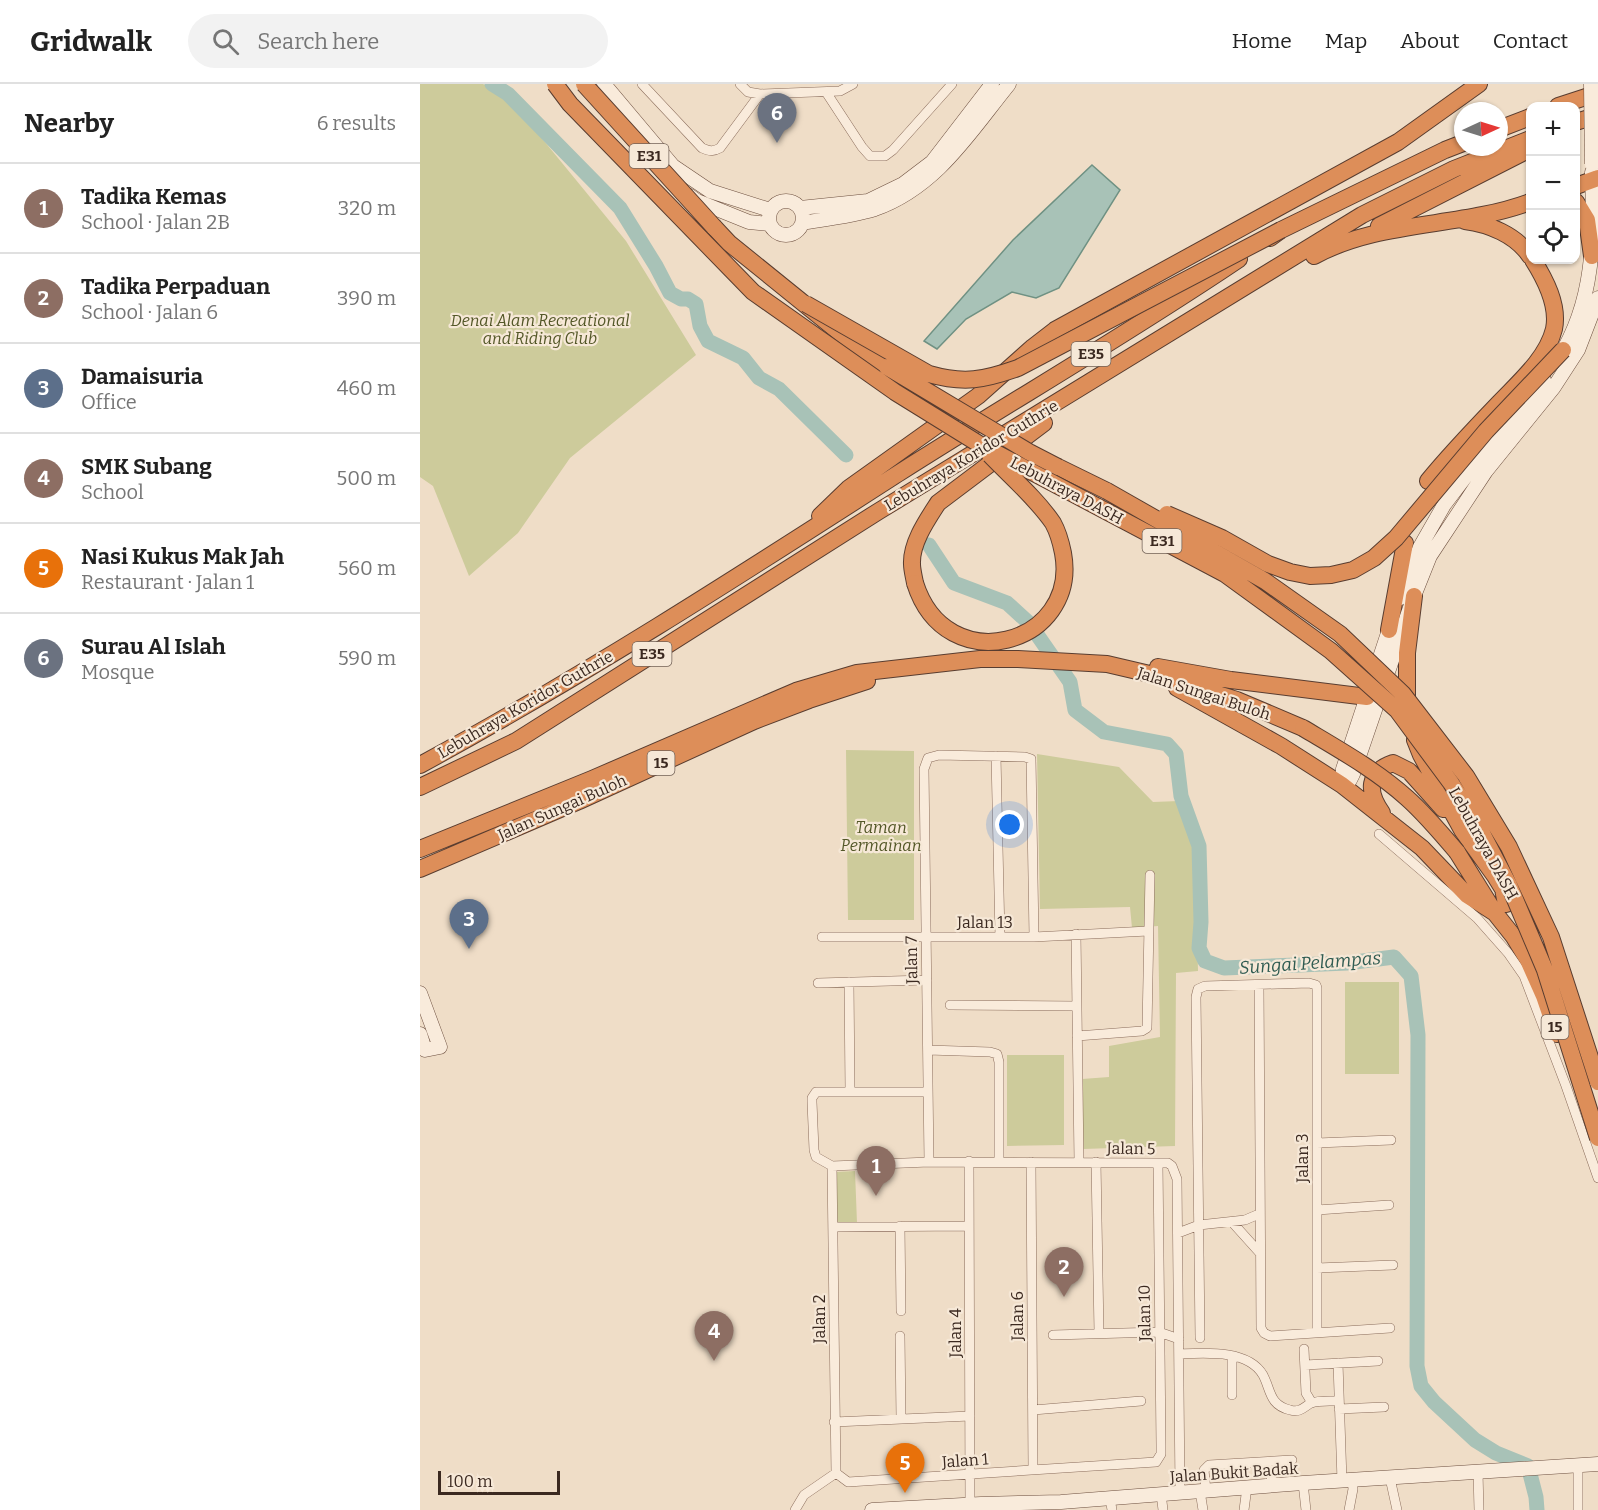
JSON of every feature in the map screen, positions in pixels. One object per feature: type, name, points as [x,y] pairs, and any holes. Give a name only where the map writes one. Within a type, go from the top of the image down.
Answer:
[{"type":"highway","name":"Lebuhraya DASH","points":[[555,84],[570,104],[753,291],[895,392],[979,444],[1226,574],[1331,651],[1396,710],[1463,801],[1509,885],[1545,970],[1598,1138]]},
{"type":"highway","name":"Lebuhraya DASH","points":[[582,84],[729,243],[870,357],[1029,452],[1107,491],[1264,580],[1340,634],[1403,694],[1466,776],[1509,847],[1551,937],[1598,1082]]},
{"type":"highway","points":[[795,540],[849,488],[978,396],[1055,330],[1398,142],[1479,84]]},
{"type":"highway","points":[[1570,102],[1598,93]]},
{"type":"highway","points":[[1580,120],[1598,115]]},
{"type":"highway","points":[[1508,126],[1526,119]]},
{"type":"highway","name":"Lebuhraya Koridor Guthrie","points":[[420,787],[516,741],[879,511],[1362,215],[1454,169],[1526,141]]},
{"type":"highway","name":"Lebuhraya Koridor Guthrie","points":[[420,765],[495,724],[795,540],[1191,291],[1281,230],[1454,146]]},
{"type":"highway","points":[[910,494],[952,477],[1044,423],[1292,268],[1526,151]]},
{"type":"highway","points":[[1580,183],[1594,174]]},
{"type":"highway","points":[[1329,248],[1406,227],[1458,220],[1526,204]]},
{"type":"highway","points":[[1580,210],[1587,220],[1592,256]]},
{"type":"highway","points":[[1458,220],[1494,228],[1513,239],[1526,252]]},
{"type":"highway","points":[[806,304],[929,374],[950,380],[975,381],[1018,368],[1281,230]]},
{"type":"highway","points":[[1428,481],[1533,367],[1550,340],[1554,327],[1553,307],[1549,290],[1535,264]]},
{"type":"highway","points":[[1107,491],[1222,538],[1268,564],[1290,572],[1320,575],[1353,570],[1374,558],[1396,538],[1486,431],[1563,350]]},
{"type":"highway","points":[[979,444],[1032,499],[1053,524],[1060,541],[1065,564],[1056,602],[1046,618],[1013,639],[994,643],[956,635],[929,614],[915,583],[912,562],[915,547],[927,520],[938,503],[1044,423]]},
{"type":"highway","points":[[1389,630],[1405,543]]},
{"type":"highway","points":[[1414,596],[1407,653],[1407,705],[1412,733],[1421,755],[1462,830]]},
{"type":"highway","name":"Jalan Sungai Buloh","points":[[420,849],[475,828],[796,691],[857,673],[980,659],[1096,663],[1127,668],[1237,700],[1303,728],[1350,756],[1406,796],[1425,815],[1500,908],[1528,960],[1544,996],[1598,1149]]},
{"type":"highway","name":"Jalan Sungai Buloh","points":[[420,869],[579,801],[754,721],[904,666]]},
{"type":"highway","points":[[1127,668],[1143,666],[1173,669],[1231,680],[1367,697]]},
{"type":"highway","points":[[1154,675],[1281,746],[1342,785],[1384,827],[1422,848],[1467,896],[1500,908],[1503,889],[1462,830],[1409,771],[1393,763],[1381,767],[1371,784],[1384,827]]},
{"type":"highway","name":"Jalan Sungai Buloh","points":[[1500,908],[1530,931],[1584,1018],[1598,1055]]},
{"type":"main road","points":[[582,84],[653,167],[673,185],[697,201],[749,222],[770,224]]},
{"type":"main road","points":[[604,84],[674,166],[710,191],[770,210]]},
{"type":"main road","points":[[800,208],[868,201],[903,184],[932,162],[992,84]]},
{"type":"main road","points":[[802,224],[873,209],[894,201],[927,180],[941,168],[1009,84]]},
{"type":"main road","points":[[1342,785],[1343,769],[1389,630],[1420,547],[1444,505],[1498,434],[1541,385],[1563,350],[1584,302],[1590,281],[1592,256],[1594,174],[1591,84]]},
{"type":"main road","points":[[785,200],[800,208],[803,216],[802,224],[797,231],[788,235],[777,233],[770,224],[770,210],[779,202],[785,200]]},
{"type":"main road","points":[[1342,785],[1350,780],[1353,774],[1430,556],[1486,471],[1554,387],[1578,350],[1598,298]]},
{"type":"main road","points":[[420,878],[471,846]]},
{"type":"main road","points":[[420,993],[440,1047],[425,1050],[420,1034]]},
{"type":"main road","name":"Jalan Bukit Badak","points":[[872,1510],[1111,1504],[1161,1493],[1598,1464]]},
{"type":"street","points":[[642,84],[702,148],[715,151],[720,148],[760,94]]},
{"type":"street","points":[[740,84],[748,92],[760,94],[840,91],[853,84]]},
{"type":"street","points":[[826,92],[870,156],[885,156],[952,84]]},
{"type":"street","name":"Jalan 7","points":[[929,1162],[924,769],[928,758],[939,755],[996,756]]},
{"type":"street","points":[[1000,937],[996,756],[1026,757],[1032,762],[1034,936]]},
{"type":"street","points":[[1384,827],[1477,918],[1508,953],[1524,976],[1598,1178]]},
{"type":"street","points":[[1077,1036],[1144,1031],[1148,1026],[1150,875]]},
{"type":"street","name":"Jalan 13","points":[[822,937],[1000,937],[1148,931]]},
{"type":"street","points":[[1076,934],[1079,1162]]},
{"type":"street","points":[[818,982],[927,980]]},
{"type":"street","points":[[849,982],[850,1091]]},
{"type":"street","name":"Jalan 3","points":[[1259,985],[1309,983],[1316,985],[1318,991],[1317,1332]]},
{"type":"street","points":[[1200,1338],[1196,996],[1198,989],[1205,986],[1259,985],[1259,1252],[1260,1320],[1264,1333],[1270,1336],[1390,1328]]},
{"type":"street","points":[[950,1005],[1076,1006]]},
{"type":"street","points":[[928,1050],[997,1054],[999,1062],[999,1161]]},
{"type":"street","points":[[832,1166],[818,1159],[814,1150],[812,1098],[816,1092],[928,1092]]},
{"type":"street","points":[[1317,1143],[1391,1140]]},
{"type":"street","name":"Jalan 5","points":[[832,1166],[969,1161],[1168,1163],[1176,1173],[1180,1492]]},
{"type":"street","name":"Jalan 4","points":[[969,1161],[970,1475],[977,1506]]},
{"type":"street","name":"Jalan 6","points":[[1031,1162],[1033,1470]]},
{"type":"street","points":[[1096,1162],[1099,1333]]},
{"type":"street","name":"Jalan 10","points":[[1156,1462],[1161,1454],[1158,1163]]},
{"type":"street","name":"Jalan 2","points":[[832,1166],[836,1473]]},
{"type":"street","points":[[1317,1210],[1389,1205]]},
{"type":"street","points":[[1178,1233],[1199,1225],[1245,1220],[1259,1214]]},
{"type":"street","points":[[1232,1222],[1259,1252]]},
{"type":"street","points":[[900,1226],[901,1311]]},
{"type":"street","points":[[834,1227],[969,1226]]},
{"type":"street","points":[[1317,1268],[1393,1265]]},
{"type":"street","points":[[1053,1335],[1159,1332],[1179,1339]]},
{"type":"street","points":[[900,1336],[901,1419]]},
{"type":"street","points":[[1304,1349],[1306,1396],[1312,1403],[1384,1407]]},
{"type":"street","points":[[1179,1354],[1203,1353],[1232,1356],[1247,1361],[1263,1376],[1270,1396],[1280,1406],[1292,1411],[1304,1410],[1312,1403]]},
{"type":"street","points":[[1232,1356],[1232,1395]]},
{"type":"street","points":[[1305,1365],[1378,1361]]},
{"type":"street","points":[[1338,1363],[1339,1405],[1347,1480],[1353,1489],[1349,1510]]},
{"type":"street","points":[[1033,1410],[1142,1401]]},
{"type":"street","points":[[834,1422],[970,1416]]},
{"type":"street","points":[[1203,1510],[1204,1470],[1209,1465],[1292,1460]]},
{"type":"street","name":"Jalan 1","points":[[836,1473],[848,1482],[1156,1462]]},
{"type":"street","points":[[1270,1462],[1272,1485]]},
{"type":"street","points":[[1578,1466],[1578,1510]]},
{"type":"street","points":[[1478,1472],[1479,1510]]},
{"type":"street","points":[[795,1510],[804,1495],[836,1473]]},
{"type":"street","points":[[1390,1478],[1397,1510]]},
{"type":"street","points":[[1303,1483],[1306,1510]]},
{"type":"street","points":[[1244,1510],[1247,1487]]},
{"type":"street","points":[[1161,1493],[1163,1510]]},
{"type":"green space","name":"Denai Alam Recreational and Riding Club","points":[[420,84],[483,84],[508,97],[626,241],[696,355],[570,458],[518,533],[469,576],[433,486],[420,477]]},
{"type":"green space","name":"Taman Permainan","points":[[846,750],[914,751],[914,920],[848,920]]},
{"type":"green space","points":[[1037,754],[1119,767],[1153,802],[1179,801],[1195,849],[1198,971],[1176,973],[1175,1146],[1083,1149],[1082,1079],[1109,1077],[1109,1046],[1160,1037],[1158,926],[1132,928],[1130,907],[1040,909]]},
{"type":"green space","points":[[1345,982],[1399,982],[1399,1074],[1345,1074]]},
{"type":"green space","points":[[1007,1055],[1064,1055],[1064,1145],[1007,1146]]},
{"type":"green space","points":[[855,1171],[857,1223],[836,1223],[834,1172]]},
{"type":"shaded area","points":[[1092,165],[1120,190],[1059,288],[1036,298],[1012,292],[966,319],[937,349],[924,341],[1013,240]]},
{"type":"waterway","name":"Sungai Pelampas","points":[[492,84],[508,94],[620,208],[670,293],[696,304],[700,326],[708,341],[743,358],[759,378],[779,389],[846,455]]},
{"type":"waterway","name":"Sungai Pelampas","points":[[929,545],[954,583],[1007,603],[1029,623],[1070,682],[1075,710],[1104,732],[1167,744],[1176,754],[1181,796],[1199,846],[1201,922],[1199,948],[1205,961],[1224,968],[1347,963],[1394,957],[1411,976],[1418,1035],[1417,1366],[1421,1386],[1434,1402],[1475,1440],[1496,1453],[1528,1466],[1537,1510]]},
{"type":"place","name":"Surau Al Islah","points":[[777,143]]},
{"type":"place","name":"Damaisuria","points":[[469,949]]},
{"type":"place","name":"Tadika Kemas","points":[[876,1196]]},
{"type":"place","name":"Tadika Perpaduan","points":[[1064,1297]]},
{"type":"place","name":"SMK Subang","points":[[714,1361]]},
{"type":"place","name":"Nasi Kukus Mak Jah","points":[[905,1493]]}]
